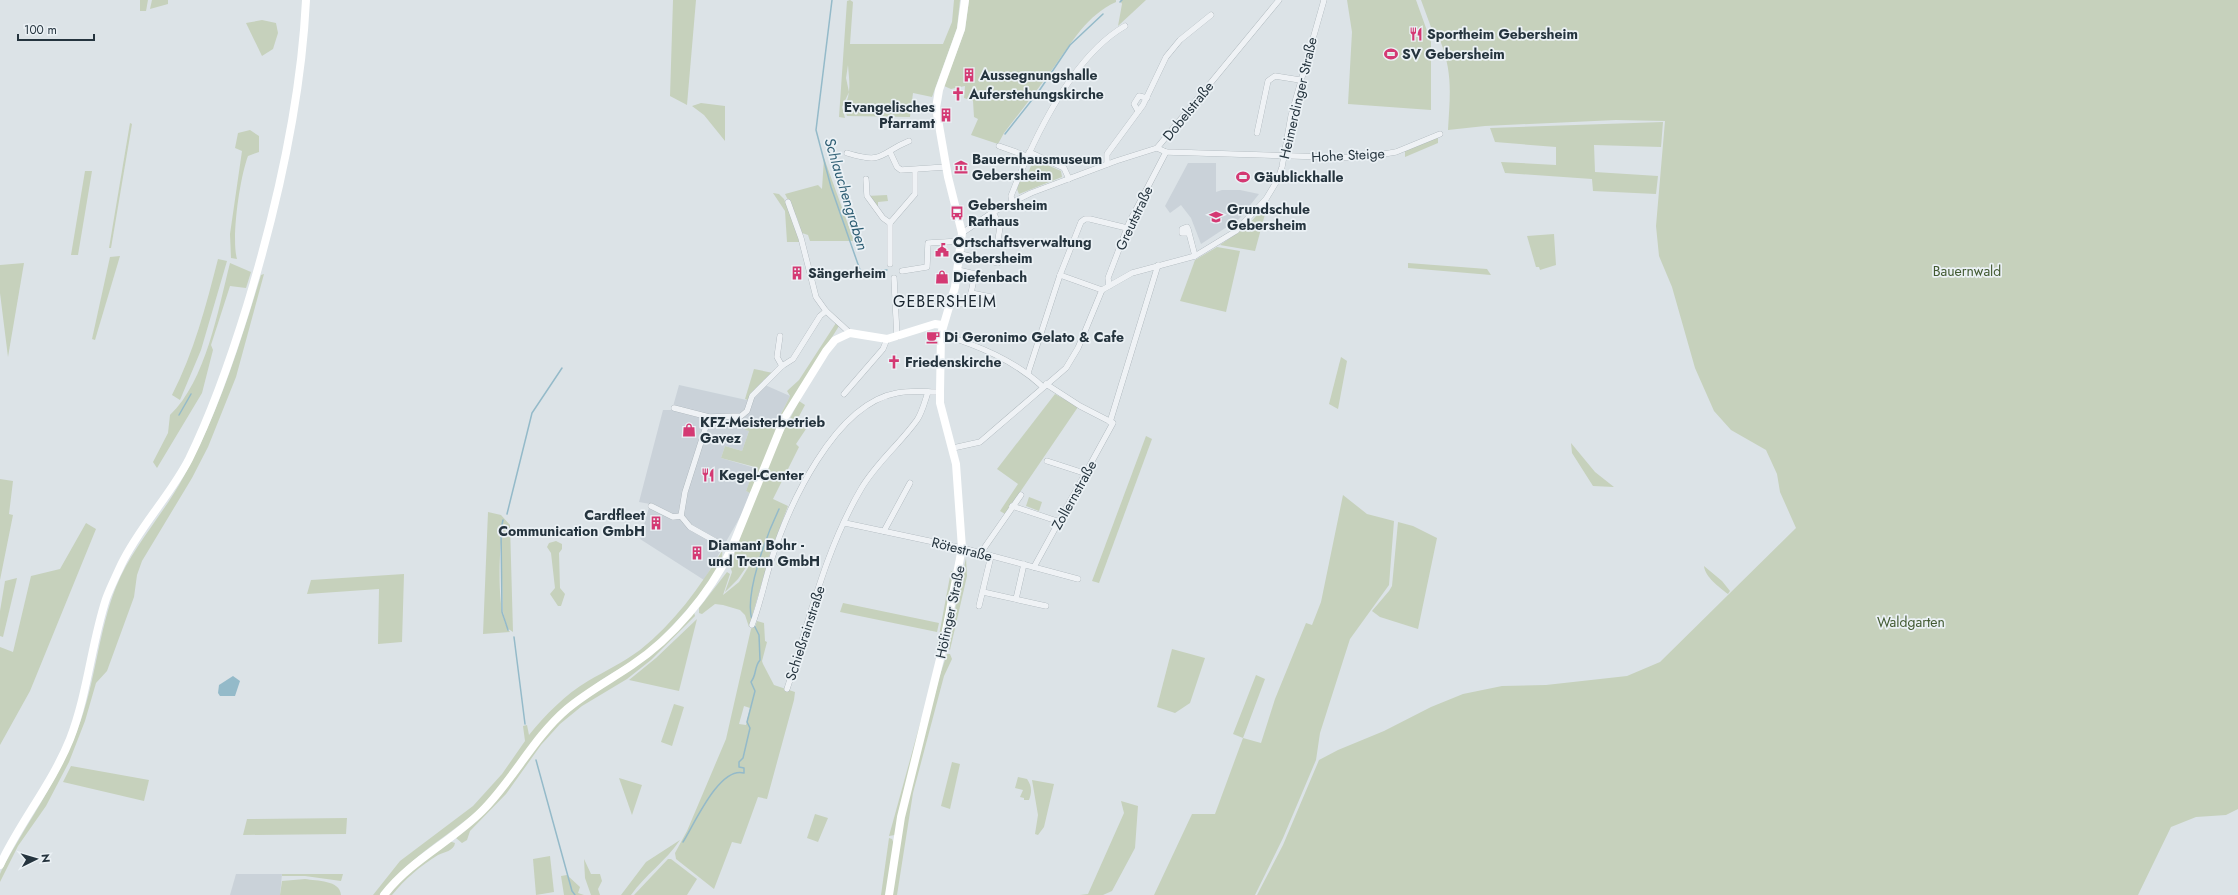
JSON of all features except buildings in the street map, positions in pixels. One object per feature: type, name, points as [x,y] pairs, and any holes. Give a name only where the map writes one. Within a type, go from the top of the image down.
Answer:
[{"type":"street","points":[[0,866],[8,848],[55,770],[70,739],[86,689],[106,599],[123,561],[188,460],[205,423],[236,339],[260,262],[282,173],[299,74],[306,0]]},
{"type":"street","name":"Höfinger Straße","points":[[889,895],[901,817],[935,681],[960,569],[962,548],[958,490],[952,448],[940,403],[940,392],[942,325],[951,302],[961,254],[962,237],[936,116],[936,104],[938,90],[955,48],[963,23],[965,0]]},
{"type":"street","name":"Dobelstraße","points":[[962,237],[993,212],[1012,201],[1107,164],[1157,148],[1279,0]]},
{"type":"street","name":"Heimerdinger Straße","points":[[1102,290],[1132,273],[1196,256],[1236,231],[1252,216],[1266,199],[1278,179],[1300,80],[1324,0]]},
{"type":"street","points":[[1107,164],[1107,154],[1138,111],[1134,104],[1139,96],[1147,98],[1166,57],[1189,32],[1196,29],[1211,15]]},
{"type":"street","points":[[1012,201],[1011,196],[1028,154],[1068,82],[1083,62],[1101,43],[1125,26]]},
{"type":"street","points":[[1257,133],[1268,81],[1275,76],[1300,80]]},
{"type":"street","name":"Hohe Steige","points":[[1157,148],[1166,152],[1284,157],[1378,156],[1404,150],[1440,134]]},
{"type":"street","points":[[847,153],[870,159],[890,152],[900,144],[909,141]]},
{"type":"street","points":[[999,146],[1028,154],[1064,168],[1069,179]]},
{"type":"street","points":[[890,152],[899,170],[946,167]]},
{"type":"street","name":"Greutstraße","points":[[1109,286],[1108,278],[1128,228],[1166,152]]},
{"type":"street","points":[[890,264],[890,223],[915,195],[915,170]]},
{"type":"street","points":[[866,179],[868,196],[883,218],[890,223]]},
{"type":"street","points":[[788,202],[801,238],[811,284],[816,297],[826,311],[850,332],[887,339],[935,324],[942,325]]},
{"type":"street","points":[[993,212],[1000,227],[997,246]]},
{"type":"street","points":[[1028,373],[1060,275],[1082,222],[1085,219],[1128,228]]},
{"type":"street","points":[[1189,232],[1196,256]]},
{"type":"street","points":[[902,271],[927,267],[928,243],[962,237]]},
{"type":"street","points":[[961,254],[998,263]]},
{"type":"street","name":"Zollernstraße","points":[[1034,567],[1087,474],[1112,423],[1158,265]]},
{"type":"street","points":[[958,270],[991,278]]},
{"type":"street","points":[[951,302],[964,304],[971,293],[975,274]]},
{"type":"street","points":[[952,448],[980,442],[1066,368],[1073,358],[1102,290],[1060,275]]},
{"type":"street","points":[[894,278],[897,337]]},
{"type":"street","points":[[971,293],[991,297]]},
{"type":"street","points":[[674,408],[709,417],[741,416],[746,411],[752,396],[782,366],[793,359],[820,316],[826,311]]},
{"type":"street","points":[[384,895],[413,864],[481,812],[500,792],[539,738],[565,711],[647,654],[676,627],[708,589],[731,550],[785,417],[826,351],[836,340],[850,332]]},
{"type":"street","points":[[941,334],[963,341],[1002,358],[1028,373],[1044,386],[1112,423]]},
{"type":"street","points":[[780,336],[777,357],[782,366]]},
{"type":"street","points":[[844,394],[883,349],[887,339]]},
{"type":"street","name":"Schießrainstraße","points":[[787,689],[817,593],[860,489],[876,465],[918,419],[928,392]]},
{"type":"street","points":[[753,623],[771,561],[799,491],[820,456],[842,428],[858,413],[886,396],[898,393],[940,392]]},
{"type":"street","points":[[709,417],[685,492],[681,516],[690,527],[731,550]]},
{"type":"street","points":[[1047,461],[1087,474]]},
{"type":"street","points":[[884,531],[910,483]]},
{"type":"street","points":[[980,554],[1021,495]]},
{"type":"street","points":[[651,506],[673,517],[681,516]]},
{"type":"street","points":[[1012,506],[1060,522]]},
{"type":"street","name":"Rötestraße","points":[[845,523],[962,548],[1078,579]]},
{"type":"street","points":[[979,606],[991,556]]},
{"type":"street","points":[[1016,599],[1024,564]]},
{"type":"street","points":[[982,592],[1046,606]]},
{"type":"shaded area","points":[[1188,163],[1216,163],[1216,192],[1222,190],[1240,190],[1259,194],[1239,219],[1201,244],[1191,218],[1181,205],[1170,213],[1165,206]]},
{"type":"shaded area","points":[[679,385],[751,401],[765,385],[790,396],[775,426],[748,419],[745,430],[749,431],[742,451],[725,446],[721,458],[755,468],[746,491],[750,493],[743,512],[704,580],[640,539],[650,504],[639,502],[663,410],[672,410]]},
{"type":"shaded area","points":[[236,874],[282,874],[280,895],[230,895]]},
{"type":"green space","points":[[140,0],[148,0],[146,11],[140,11]]},
{"type":"green space","points":[[152,0],[168,0],[168,4],[150,9]]},
{"type":"green space","points":[[673,0],[696,0],[687,105],[670,96]]},
{"type":"green space","points":[[850,0],[853,2],[850,44],[943,44],[952,22],[954,0],[960,0],[957,28],[932,97],[913,93],[910,117],[847,116],[844,107],[847,102],[849,92],[842,107],[845,118],[839,117],[847,1]],"holes":[[[848,65],[849,81],[849,92],[846,78]]]},
{"type":"green space","points":[[969,0],[1116,0],[1116,2],[1097,14],[1081,30],[1004,133],[998,144],[971,135],[978,119],[974,117],[973,101],[964,98],[965,86],[951,89],[944,86],[965,30]]},
{"type":"green space","points":[[1120,0],[1146,0],[1118,26],[1122,4]]},
{"type":"green space","name":"SV Gebersheim","points":[[1347,0],[1416,0],[1431,42],[1431,110],[1348,104],[1352,32]]},
{"type":"green space","name":"Bauernwald","points":[[1421,0],[2238,0],[2238,809],[2226,815],[2196,817],[2171,827],[2138,895],[1257,895],[1283,845],[1319,760],[1338,750],[1384,731],[1431,707],[1463,694],[1502,686],[1546,685],[1627,676],[1660,662],[1796,528],[1780,492],[1777,474],[1766,450],[1731,430],[1714,411],[1695,368],[1672,287],[1659,256],[1656,226],[1665,121],[1616,120],[1485,126],[1448,130],[1450,84],[1447,63],[1440,40],[1435,38]]},
{"type":"green space","points":[[262,20],[276,23],[278,33],[273,49],[262,56],[246,23]]},
{"type":"green space","points":[[701,103],[725,106],[725,141],[704,115],[692,106]]},
{"type":"green space","points":[[1663,122],[1661,147],[1594,145],[1595,172],[1658,176],[1656,194],[1593,191],[1592,179],[1505,173],[1501,162],[1556,165],[1556,147],[1495,142],[1490,128]]},
{"type":"green space","points":[[130,123],[132,124],[111,248],[109,248]]},
{"type":"green space","points":[[250,130],[259,136],[259,152],[248,156],[239,192],[235,237],[237,259],[231,258],[230,234],[242,151],[235,148],[238,133]]},
{"type":"green space","points":[[1438,136],[1438,143],[1405,157],[1405,150]]},
{"type":"green space","points":[[824,158],[854,241],[810,241],[808,235],[802,233],[797,218],[785,194],[818,185],[822,189]]},
{"type":"green space","points":[[1034,159],[1061,171],[1062,177],[1019,194],[1017,189],[1020,179],[1025,180]]},
{"type":"green space","points":[[85,171],[92,171],[78,255],[71,255]]},
{"type":"green space","points":[[773,193],[779,194],[784,199],[801,242],[787,242],[785,211]]},
{"type":"green space","points":[[887,195],[888,201],[878,202],[878,208],[867,196]]},
{"type":"green space","points":[[1268,203],[1255,251],[1220,245],[1247,226]]},
{"type":"green space","points":[[1554,234],[1556,265],[1540,270],[1539,267],[1536,267],[1527,236]]},
{"type":"green space","points":[[1217,247],[1240,251],[1226,312],[1180,301],[1195,260]]},
{"type":"green space","points":[[120,256],[95,340],[92,339],[110,257]]},
{"type":"green space","points":[[218,259],[227,261],[201,350],[180,400],[172,395],[193,345]]},
{"type":"green space","points":[[24,263],[8,357],[0,293],[0,265]]},
{"type":"green space","points":[[230,263],[251,272],[246,288],[230,286],[211,345],[213,350],[202,393],[157,468],[153,462],[168,433],[170,415],[182,401],[193,384],[202,364],[215,323]]},
{"type":"green space","points":[[1408,263],[1487,269],[1491,275],[1408,268]]},
{"type":"green space","points":[[264,274],[236,377],[208,447],[192,478],[142,561],[137,575],[134,597],[107,671],[96,683],[85,721],[69,762],[46,806],[18,846],[0,882],[0,874],[3,867],[56,777],[74,740],[86,704],[105,620],[116,587],[139,544],[176,490],[208,427],[228,377],[261,275]]},
{"type":"green space","points":[[836,323],[839,326],[807,377],[750,493],[746,491],[755,467],[721,458],[725,446],[742,451],[749,431],[745,430],[748,419],[775,426],[790,396],[787,391],[799,380]]},
{"type":"green space","points":[[1341,357],[1347,361],[1338,409],[1329,404]]},
{"type":"green space","points":[[754,369],[773,373],[748,400],[745,399]]},
{"type":"green space","points":[[1055,394],[1078,407],[1005,514],[1000,511],[1018,484],[997,469]]},
{"type":"green space","points":[[799,401],[805,405],[796,422],[806,429],[796,444],[799,447],[773,499],[788,506],[768,559],[753,557],[738,579],[725,592],[732,572],[730,566],[734,559],[735,549],[778,442]]},
{"type":"green space","points":[[1146,436],[1152,439],[1099,583],[1092,581]]},
{"type":"green space","points":[[1571,443],[1595,472],[1614,487],[1593,486],[1572,453]]},
{"type":"green space","points":[[0,479],[13,481],[9,514],[13,515],[0,580]]},
{"type":"green space","points":[[1343,495],[1367,514],[1394,521],[1389,585],[1350,639],[1320,733],[1316,760],[1283,838],[1255,895],[1154,895],[1192,814],[1215,814],[1243,738],[1261,743],[1275,699],[1306,623],[1312,625],[1321,602]]},
{"type":"green space","points":[[1029,497],[1042,502],[1039,511],[1026,506]]},
{"type":"green space","points":[[488,512],[501,515],[510,525],[513,632],[508,629],[510,632],[483,634]],"holes":[[[501,542],[503,612],[506,626],[503,614],[501,602],[500,589]]]},
{"type":"green space","points":[[1398,522],[1413,526],[1437,538],[1418,629],[1380,617],[1372,611],[1392,586]]},
{"type":"green space","points":[[86,523],[96,529],[30,691],[0,745],[0,647],[13,652],[31,576],[60,569]]},
{"type":"green space","points":[[556,541],[562,544],[562,549],[559,553],[560,588],[565,594],[561,606],[558,606],[550,594],[555,588],[551,553],[547,547],[549,543]]},
{"type":"green space","points":[[722,551],[721,561],[703,590],[675,623],[649,649],[599,681],[587,691],[562,716],[504,784],[482,807],[413,860],[381,895],[373,895],[400,861],[473,806],[502,774],[525,741],[523,726],[527,725],[529,735],[549,713],[572,692],[640,650],[664,628],[686,604]]},
{"type":"green space","points":[[779,557],[783,557],[785,558],[785,566],[779,567],[776,564],[776,560]]},
{"type":"green space","points":[[754,558],[768,561],[749,627],[745,615],[740,610],[723,605],[715,604],[702,614],[699,613],[699,608],[727,572],[730,574],[723,595],[739,582]]},
{"type":"green space","points":[[966,558],[967,576],[950,650],[947,647]]},
{"type":"green space","points":[[1704,566],[1722,581],[1730,591],[1728,594],[1710,578]]},
{"type":"green space","points":[[951,571],[955,572],[939,647],[937,646]]},
{"type":"green space","points":[[404,574],[402,642],[378,644],[379,589],[307,594],[311,580]]},
{"type":"green space","points":[[17,578],[3,637],[0,636],[0,611],[5,581]]},
{"type":"green space","points":[[843,603],[939,623],[937,632],[840,612]]},
{"type":"green space","points":[[694,612],[695,616],[651,660],[627,679],[582,706],[560,724],[541,745],[506,794],[470,831],[467,840],[462,843],[456,838],[566,712]]},
{"type":"green space","points":[[697,619],[679,691],[629,680],[656,658]]},
{"type":"green space","points":[[757,621],[764,623],[765,641],[767,642],[762,661],[774,685],[795,692],[794,700],[767,799],[758,797],[741,844],[732,842],[714,889],[676,859],[675,853],[687,831],[726,739],[751,629],[752,627],[755,627]],"holes":[[[744,706],[750,708],[746,725],[739,724]]]},
{"type":"green space","points":[[1172,649],[1205,658],[1190,703],[1175,713],[1157,707]]},
{"type":"green space","points":[[947,654],[950,654],[952,659],[944,676],[913,793],[897,895],[892,895],[904,815],[939,678]]},
{"type":"green space","points":[[1256,675],[1265,679],[1243,738],[1233,734]]},
{"type":"green space","points":[[674,704],[684,707],[672,746],[661,742]]},
{"type":"green space","points":[[921,720],[923,722],[895,835],[889,836]]},
{"type":"green space","points":[[952,762],[960,764],[950,809],[941,806]]},
{"type":"green space","points":[[71,766],[149,780],[144,801],[63,782]]},
{"type":"green space","points":[[1018,777],[1027,779],[1030,784],[1031,794],[1029,800],[1024,800],[1024,798],[1020,797],[1023,790],[1015,788]]},
{"type":"green space","points":[[619,778],[642,785],[632,815]]},
{"type":"green space","points":[[1032,780],[1054,784],[1044,827],[1038,835],[1035,834],[1038,815]]},
{"type":"green space","points":[[1121,801],[1138,806],[1135,848],[1112,891],[1103,895],[1080,895],[1088,894],[1124,813]]},
{"type":"green space","points":[[815,814],[828,818],[818,842],[807,838]]},
{"type":"green space","points":[[347,818],[346,834],[243,835],[247,819]]},
{"type":"green space","points":[[889,838],[892,839],[894,844],[886,895],[881,895]]},
{"type":"green space","points":[[680,840],[631,895],[621,895],[646,862]]},
{"type":"green space","points":[[449,841],[455,843],[453,848],[438,855],[425,864],[413,873],[392,895],[388,895],[401,879]]},
{"type":"green space","points":[[550,856],[554,892],[536,895],[533,859]]},
{"type":"green space","points":[[584,859],[591,874],[600,874],[602,881],[598,889],[600,895],[591,895],[585,878]]},
{"type":"green space","points":[[668,859],[671,859],[697,879],[687,895],[634,895]]},
{"type":"green space","points":[[282,874],[343,874],[341,881],[305,876],[282,876]]},
{"type":"green space","points":[[567,875],[580,887],[578,893],[584,895],[564,895],[561,876]]},
{"type":"green space","points":[[305,879],[327,882],[337,886],[341,895],[280,895],[282,881]]},
{"type":"water","points":[[233,676],[240,681],[235,696],[220,696],[218,693],[219,685]]},
{"type":"waterway","name":"Schlauchengraben","points":[[832,0],[816,130],[831,187],[860,270],[864,272],[887,270]]},
{"type":"waterway","points":[[1005,134],[1039,91],[1070,45],[1103,14]]},
{"type":"waterway","points":[[507,514],[532,413],[562,368]]},
{"type":"waterway","points":[[179,415],[191,394]]},
{"type":"waterway","points":[[752,620],[750,609],[754,580],[763,548],[779,509]]},
{"type":"waterway","points":[[503,520],[501,529],[502,612],[508,630]]},
{"type":"waterway","points":[[683,842],[708,798],[717,787],[725,778],[735,773],[744,773],[744,768],[739,767],[739,762],[743,758],[750,728],[747,722],[755,691],[751,682],[760,660],[759,635],[754,625]]},
{"type":"waterway","points":[[514,637],[525,724]]},
{"type":"waterway","points":[[536,760],[572,891],[575,895]]},
{"type":"place","name":"Sportheim Gebersheim","points":[[1416,34]]},
{"type":"place","name":"SV Gebersheim","points":[[1391,54]]},
{"type":"place","name":"Aussegnungshalle","points":[[969,75]]},
{"type":"place","name":"Auferstehungskirche","points":[[958,94]]},
{"type":"place","name":"Evangelisches Pfarramt","points":[[946,115]]},
{"type":"place","name":"Bauernhausmuseum Gebersheim","points":[[961,167]]},
{"type":"place","name":"Gäublickhalle","points":[[1243,177]]},
{"type":"place","name":"Gebersheim Rathaus","points":[[957,213]]},
{"type":"place","name":"Grundschule Gebersheim","points":[[1216,217]]},
{"type":"place","name":"Ortschaftsverwaltung Gebersheim","points":[[942,250]]},
{"type":"place","name":"Sängerheim","points":[[797,273]]},
{"type":"place","name":"Diefenbach","points":[[942,277]]},
{"type":"place","name":"Di Geronimo Gelato & Cafe","points":[[933,337]]},
{"type":"place","name":"Friedenskirche","points":[[894,362]]},
{"type":"place","name":"KFZ-Meisterbetrieb Gavez","points":[[689,430]]},
{"type":"place","name":"Kegel-Center","points":[[708,475]]},
{"type":"place","name":"Cardfleet Communication GmbH","points":[[656,523]]},
{"type":"place","name":"Diamant Bohr - und Trenn GmbH","points":[[697,553]]},
{"type":"district","name":"GEBERSHEIM","points":[[945,301]]},
{"type":"park label","name":"Waldgarten","points":[[1911,622]]}]
